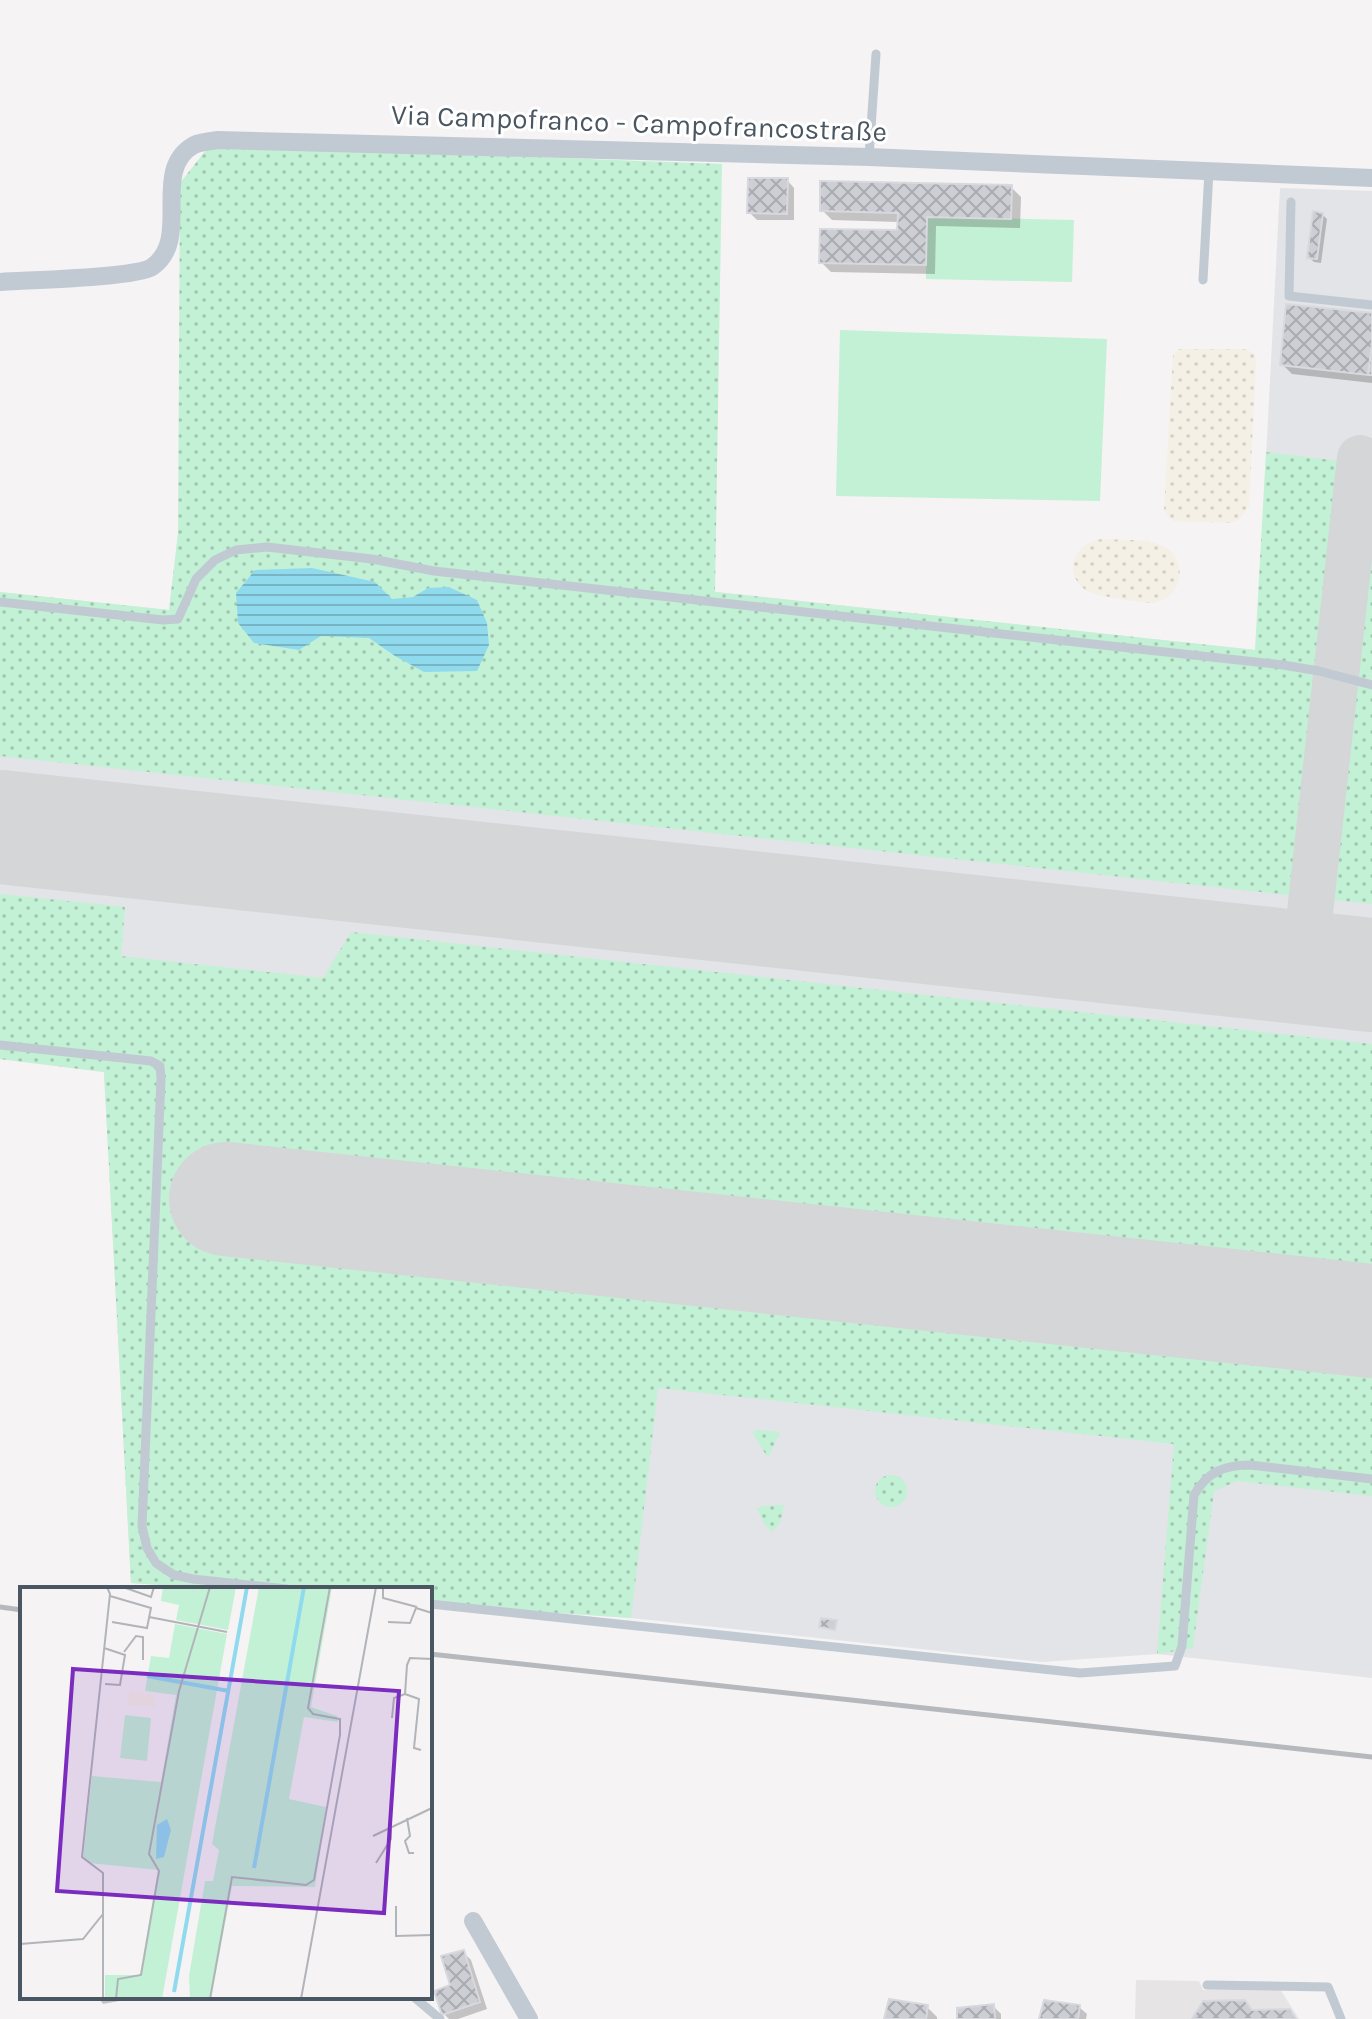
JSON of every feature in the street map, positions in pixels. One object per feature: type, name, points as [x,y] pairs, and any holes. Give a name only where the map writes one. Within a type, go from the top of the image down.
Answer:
[{"type":"street","name":"Via Campofranco - Campofrancostraße","points":[[0,282],[127,274],[151,268],[167,252],[171,229],[172,178],[179,159],[195,145],[218,140],[869,157],[1372,178]]},
{"type":"street","points":[[473,1921],[529,2019]]},
{"type":"lane","points":[[869,157],[876,54]]},
{"type":"lane","points":[[1203,280],[1209,171]]},
{"type":"lane","points":[[1291,202],[1289,296],[1372,305]]},
{"type":"lane","points":[[0,602],[163,620],[178,619],[196,579],[215,560],[236,550],[267,547],[372,559],[434,571],[1283,665],[1372,685]]},
{"type":"lane","points":[[0,1045],[151,1061],[160,1066],[142,1526],[147,1548],[156,1563],[174,1575],[268,1587]]},
{"type":"lane","points":[[432,1604],[1080,1673],[1175,1666],[1182,1646],[1194,1495],[1202,1481],[1233,1465],[1372,1479]]},
{"type":"lane","points":[[1207,1985],[1328,1987],[1341,2019]]},
{"type":"lane","points":[[416,1999],[440,2019]]},
{"type":"shaded area","points":[[1280,188],[1372,191],[1372,1678],[1157,1654],[1042,1662],[631,1618],[432,1604],[432,1587],[189,1587],[131,1583],[104,1072],[0,1059],[0,592],[169,610],[178,534],[1256,650]]},
{"type":"shaded area","points":[[1136,1980],[1199,1981],[1203,1990],[1280,1989],[1299,2019],[1135,2019]]},
{"type":"green space","points":[[210,145],[722,164],[715,592],[1255,650],[1266,452],[1372,465],[1372,904],[0,756],[0,592],[169,610],[178,534],[180,183]]},
{"type":"green space","points":[[927,217],[1074,220],[1072,282],[926,279]]},
{"type":"green space","points":[[840,330],[1107,339],[1100,501],[836,496]]},
{"type":"green space","points":[[0,894],[125,907],[121,956],[323,978],[351,932],[1372,1044],[1372,1496],[1237,1481],[1214,1491],[1193,1648],[1157,1654],[1174,1444],[658,1388],[631,1618],[432,1604],[432,1587],[189,1587],[131,1583],[104,1072],[0,1059]]},
{"type":"green space","points":[[752,1432],[780,1432],[768,1458]]},
{"type":"green space","points":[[891,1475],[903,1479],[907,1491],[903,1503],[891,1507],[879,1503],[875,1491],[879,1479]]},
{"type":"green space","points":[[784,1505],[780,1523],[772,1532],[757,1509]]},
{"type":"sand","points":[[1178,349],[1246,349],[1254,354],[1249,506],[1239,520],[1230,523],[1174,521],[1164,509],[1173,356]]},
{"type":"sand","points":[[1104,539],[1137,540],[1168,549],[1175,556],[1180,569],[1174,590],[1162,600],[1149,603],[1085,590],[1076,579],[1073,563],[1087,544]]},
{"type":"water","points":[[312,568],[375,582],[392,599],[413,597],[428,588],[449,587],[477,600],[487,623],[489,645],[477,671],[424,672],[369,638],[321,636],[299,650],[254,643],[238,623],[236,593],[255,570]]},
{"type":"building","points":[[748,178],[788,178],[787,214],[747,213]]},
{"type":"building","points":[[820,181],[1012,185],[1011,219],[927,217],[926,265],[819,263],[820,229],[897,230],[898,213],[820,211]]},
{"type":"building","points":[[1313,211],[1323,213],[1317,259],[1307,258]]},
{"type":"building","points":[[1286,304],[1372,313],[1368,375],[1280,365]]},
{"type":"building","points":[[1372,342],[1372,375],[1368,375]]},
{"type":"building","points":[[821,1618],[837,1620],[835,1630],[819,1627]]},
{"type":"building","points":[[464,1950],[480,2002],[442,2015],[434,1991],[450,1985],[441,1956]]},
{"type":"building","points":[[889,1999],[928,2005],[926,2019],[884,2019]]},
{"type":"building","points":[[1044,2000],[1080,2005],[1078,2019],[1039,2019]]},
{"type":"building","points":[[1245,2000],[1252,2010],[1290,2009],[1296,2019],[1192,2019],[1203,2001]]},
{"type":"building","points":[[994,2004],[995,2019],[957,2019],[957,2008]]},
{"type":"taxiway","points":[[1304,967],[1360,458]]},
{"type":"runway","points":[[0,827],[1372,975]]},
{"type":"runway","points":[[226,1199],[1372,1321]]},
{"type":"railway","points":[[0,1607],[20,1610]]},
{"type":"railway","points":[[432,1654],[1372,1757]]}]
